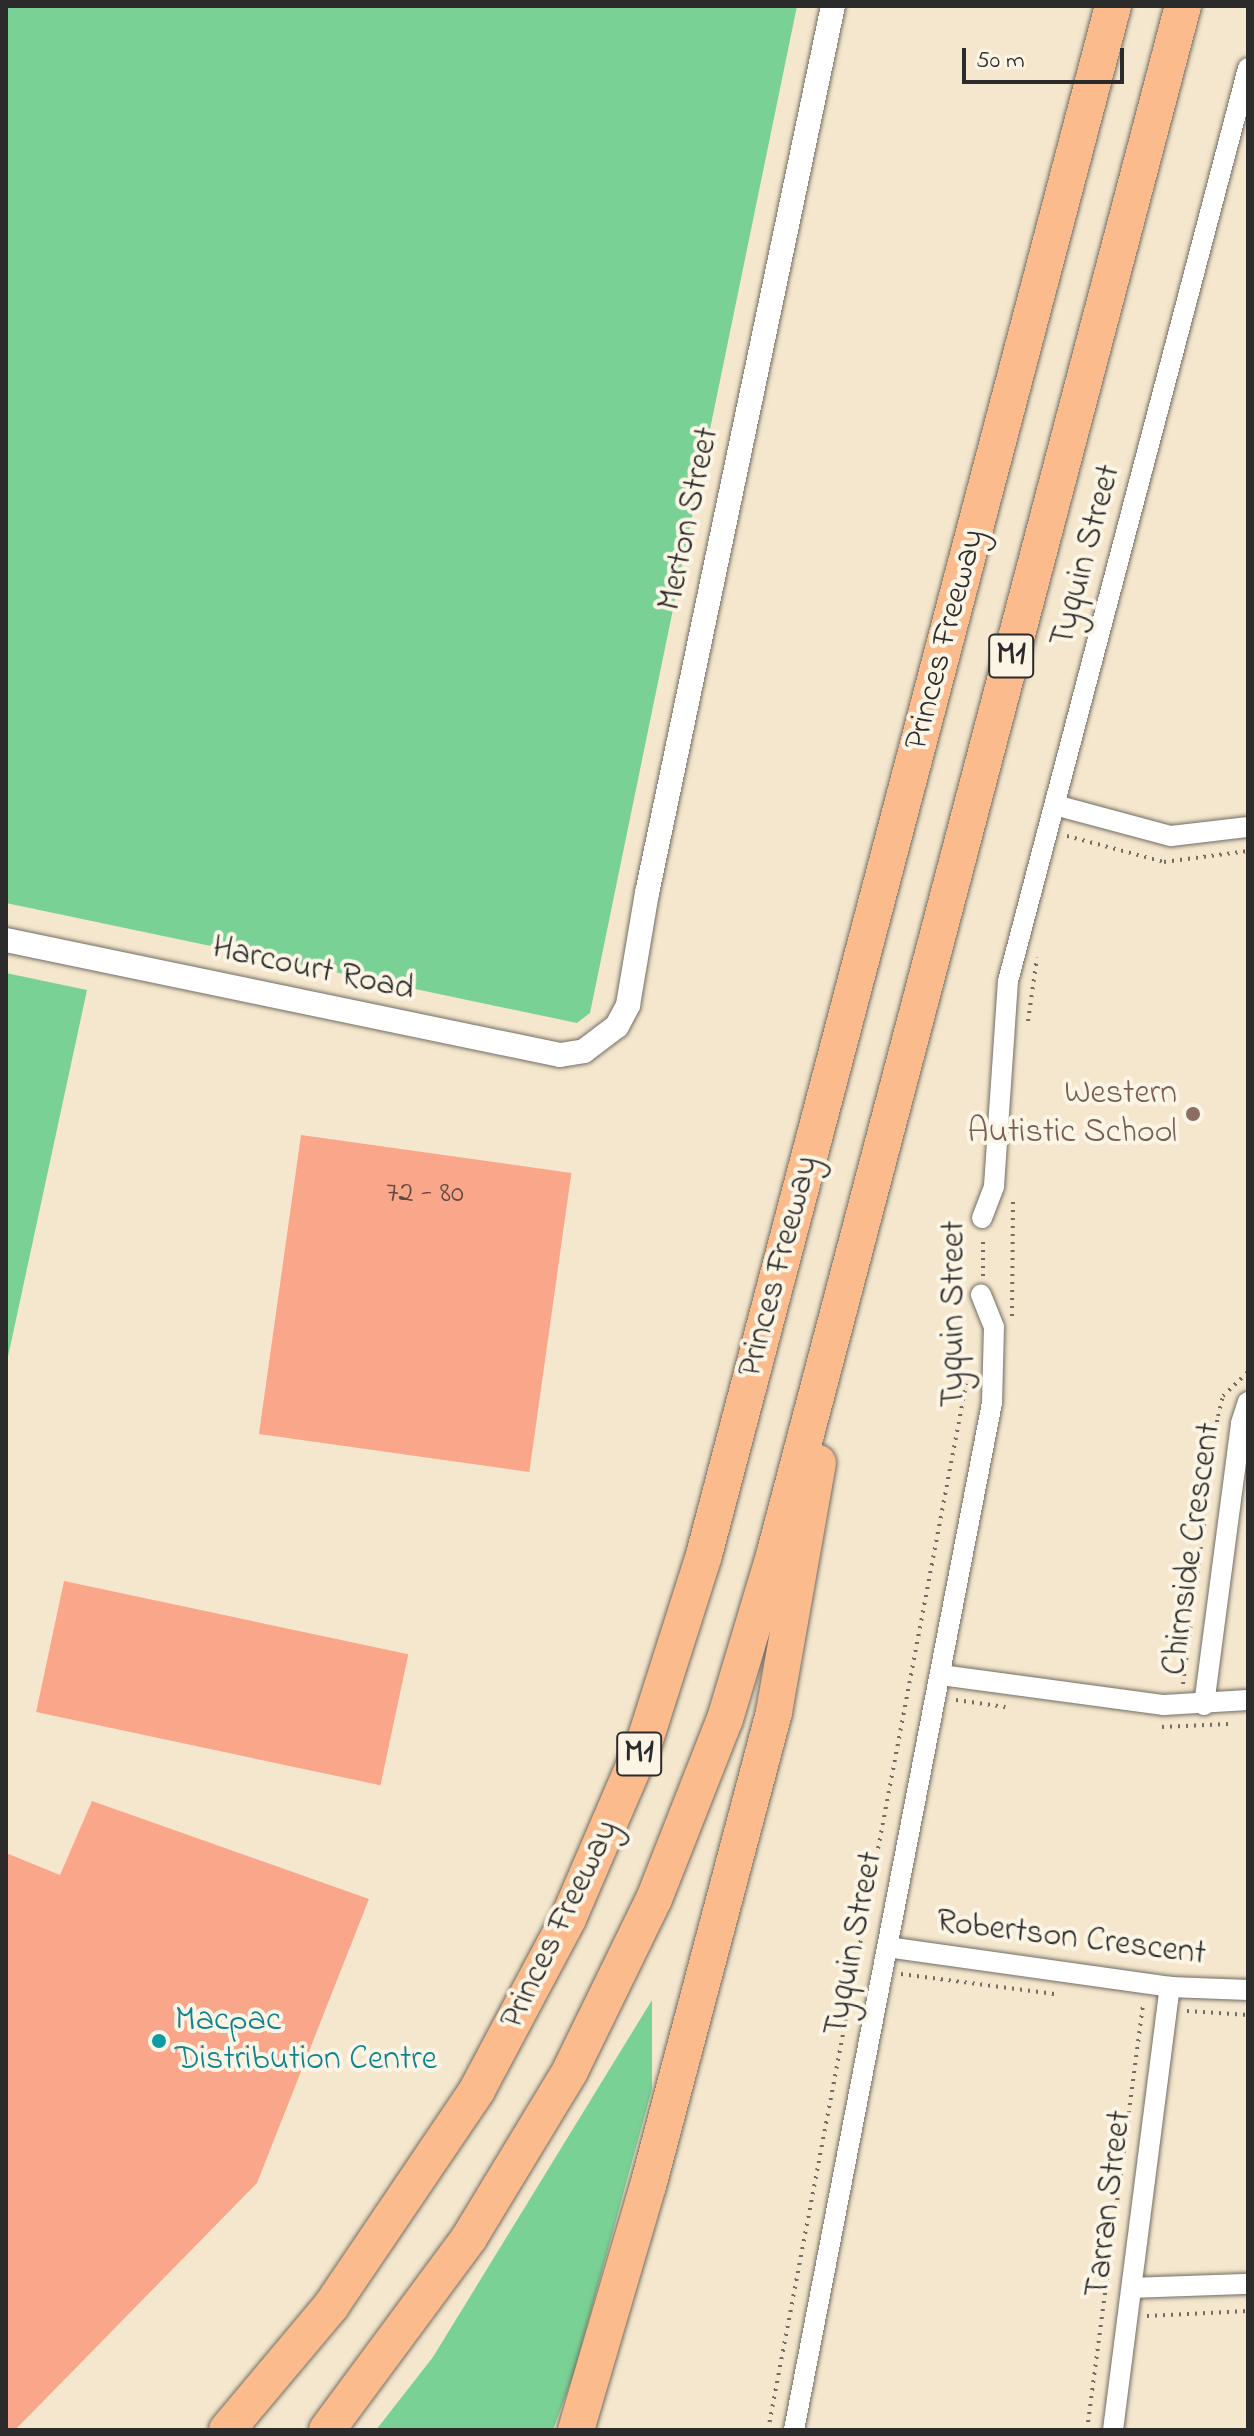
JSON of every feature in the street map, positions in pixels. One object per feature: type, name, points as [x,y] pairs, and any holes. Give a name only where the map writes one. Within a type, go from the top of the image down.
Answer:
[{"type":"highway","name":"Princes Freeway","points":[[227,2430],[331,2306],[470,2101],[568,1919],[645,1740],[704,1555],[1113,6]]},
{"type":"highway","name":"Princes Freeway","points":[[327,2430],[409,2324],[504,2184],[577,2058],[654,1899],[745,1657],[1183,6]]},
{"type":"highway","points":[[576,2430],[636,2230],[774,1712],[805,1557],[840,1306]]},
{"type":"street","name":"Merton Street","points":[[604,1040],[628,1005],[653,863],[833,6]]},
{"type":"street","name":"Tyquin Street","points":[[982,1218],[994,1186],[1008,981],[1063,808],[1248,68]]},
{"type":"street","points":[[1063,808],[1171,836],[1248,827]]},
{"type":"street","name":"Harcourt Road","points":[[6,940],[545,1052],[584,1051],[604,1040]]},
{"type":"street","name":"Tyquin Street","points":[[794,2430],[896,1948],[949,1676],[992,1403],[994,1327],[981,1295]]},
{"type":"street","name":"Chirnside Crescent","points":[[1204,1705],[1241,1423],[1248,1402]]},
{"type":"street","points":[[949,1676],[1144,1703],[1204,1705],[1248,1700]]},
{"type":"street","name":"Robertson Crescent","points":[[896,1948],[1170,1987],[1248,1990]]},
{"type":"street","name":"Tarran Street","points":[[1113,2430],[1170,1987]]},
{"type":"street","points":[[1132,2288],[1248,2284]]},
{"type":"path","points":[[1061,849],[1063,808]]},
{"type":"path","points":[[1026,1032],[1039,946]]},
{"type":"path","points":[[1012,1324],[1013,1187]]},
{"type":"path","name":"Tyquin Street","points":[[981,1295],[982,1218]]},
{"type":"path","points":[[768,2430],[966,1384]]},
{"type":"path","points":[[949,1676],[951,1714]]},
{"type":"path","points":[[896,1948],[898,1987]]},
{"type":"path","points":[[1087,2430],[1143,2005]]},
{"type":"green space","points":[[6,6],[797,6],[590,1013],[577,1023],[6,903]]},
{"type":"green space","points":[[6,973],[87,990],[6,1366]]},
{"type":"green space","points":[[652,2000],[652,2089],[574,2373],[553,2430],[376,2430],[433,2357]]},
{"type":"building","points":[[301,1135],[571,1173],[529,1472],[259,1434]]},
{"type":"building","points":[[64,1581],[408,1654],[380,1785],[36,1712]]},
{"type":"building","name":"Macpac Distribution Centre","points":[[92,1801],[369,1899],[257,2183],[15,2430],[6,2427],[6,1853],[60,1875]]},
{"type":"place","name":"Western Autistic School","points":[[1193,1114]]},
{"type":"place","name":"Macpac Distribution Centre","points":[[159,2041]]}]
